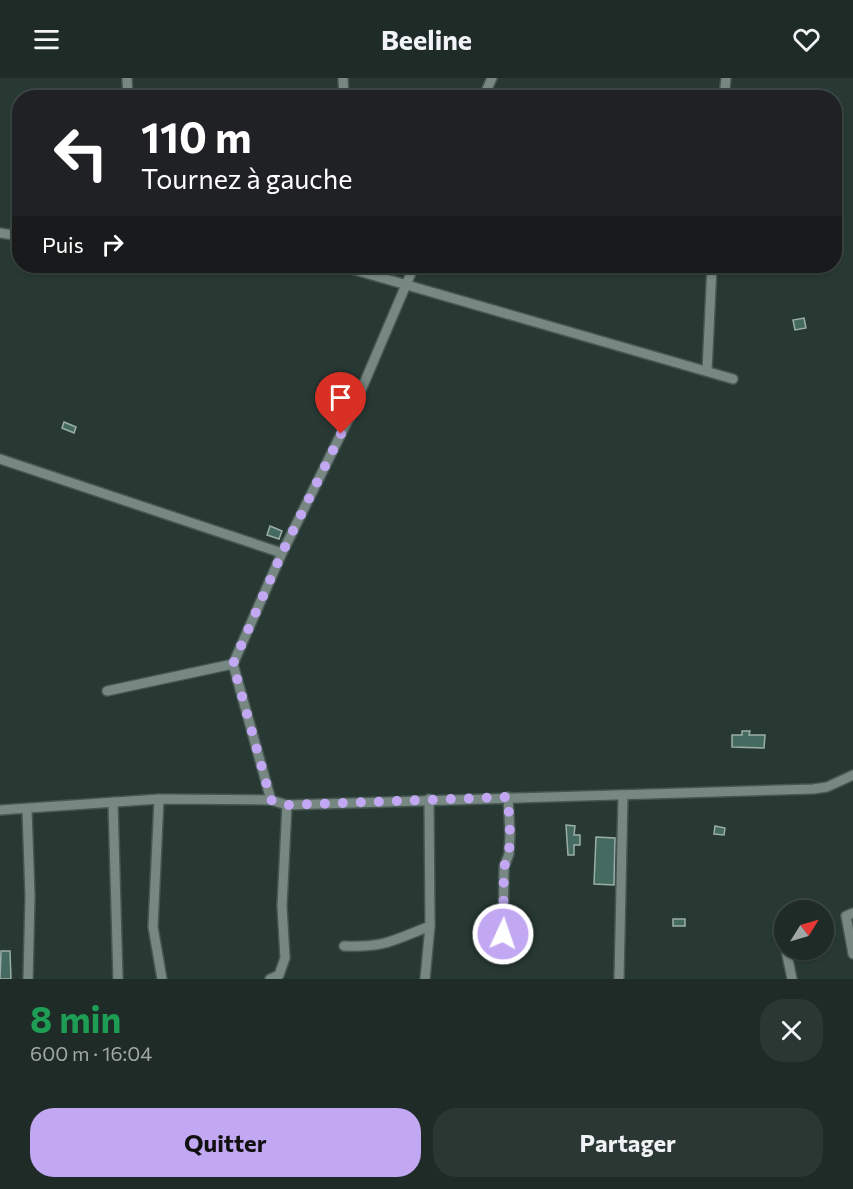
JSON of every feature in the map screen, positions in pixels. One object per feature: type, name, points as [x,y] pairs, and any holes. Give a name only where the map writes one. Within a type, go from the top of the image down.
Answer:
[{"type":"street","points":[[364,273],[734,379]]},
{"type":"street","points":[[271,800],[233,664],[282,553],[351,414],[411,273]]},
{"type":"street","points":[[707,371],[712,273]]},
{"type":"street","points":[[0,459],[282,553]]},
{"type":"street","points":[[107,691],[233,664]]},
{"type":"street","points":[[0,810],[27,810],[159,799],[271,800],[287,805],[813,789],[827,787],[853,775]]},
{"type":"street","points":[[619,979],[623,795]]},
{"type":"street","points":[[503,934],[504,867],[509,854],[510,834],[508,797]]},
{"type":"street","points":[[159,799],[153,927],[162,979]]},
{"type":"street","points":[[425,979],[430,926],[429,799]]},
{"type":"street","points":[[113,802],[118,979]]},
{"type":"street","points":[[270,979],[279,975],[285,958],[282,906],[287,805]]},
{"type":"street","points":[[27,810],[30,896],[28,979]]},
{"type":"street","points":[[853,913],[846,916],[853,954]]},
{"type":"street","points":[[344,946],[363,947],[396,942],[430,926]]},
{"type":"street","points":[[788,960],[792,979]]},
{"type":"building","points":[[804,318],[806,328],[795,330],[793,320]]},
{"type":"building","points":[[64,422],[76,427],[74,433],[62,428]]},
{"type":"building","points":[[270,526],[282,531],[279,539],[267,535]]},
{"type":"building","points":[[742,731],[750,731],[749,735],[765,735],[764,748],[732,747],[732,735],[742,735]]},
{"type":"building","points":[[566,825],[575,826],[574,835],[580,835],[580,845],[574,845],[574,855],[568,855]]},
{"type":"building","points":[[715,826],[725,828],[724,835],[714,834]]},
{"type":"building","points":[[596,837],[615,838],[614,885],[594,884]]},
{"type":"building","points":[[673,919],[685,919],[685,926],[673,926]]},
{"type":"building","points":[[1,951],[10,951],[11,979],[0,979]]},
{"type":"route","points":[[341,434],[282,553],[233,664],[271,800],[287,805],[508,797],[510,834],[509,854],[504,867],[503,934]]}]
